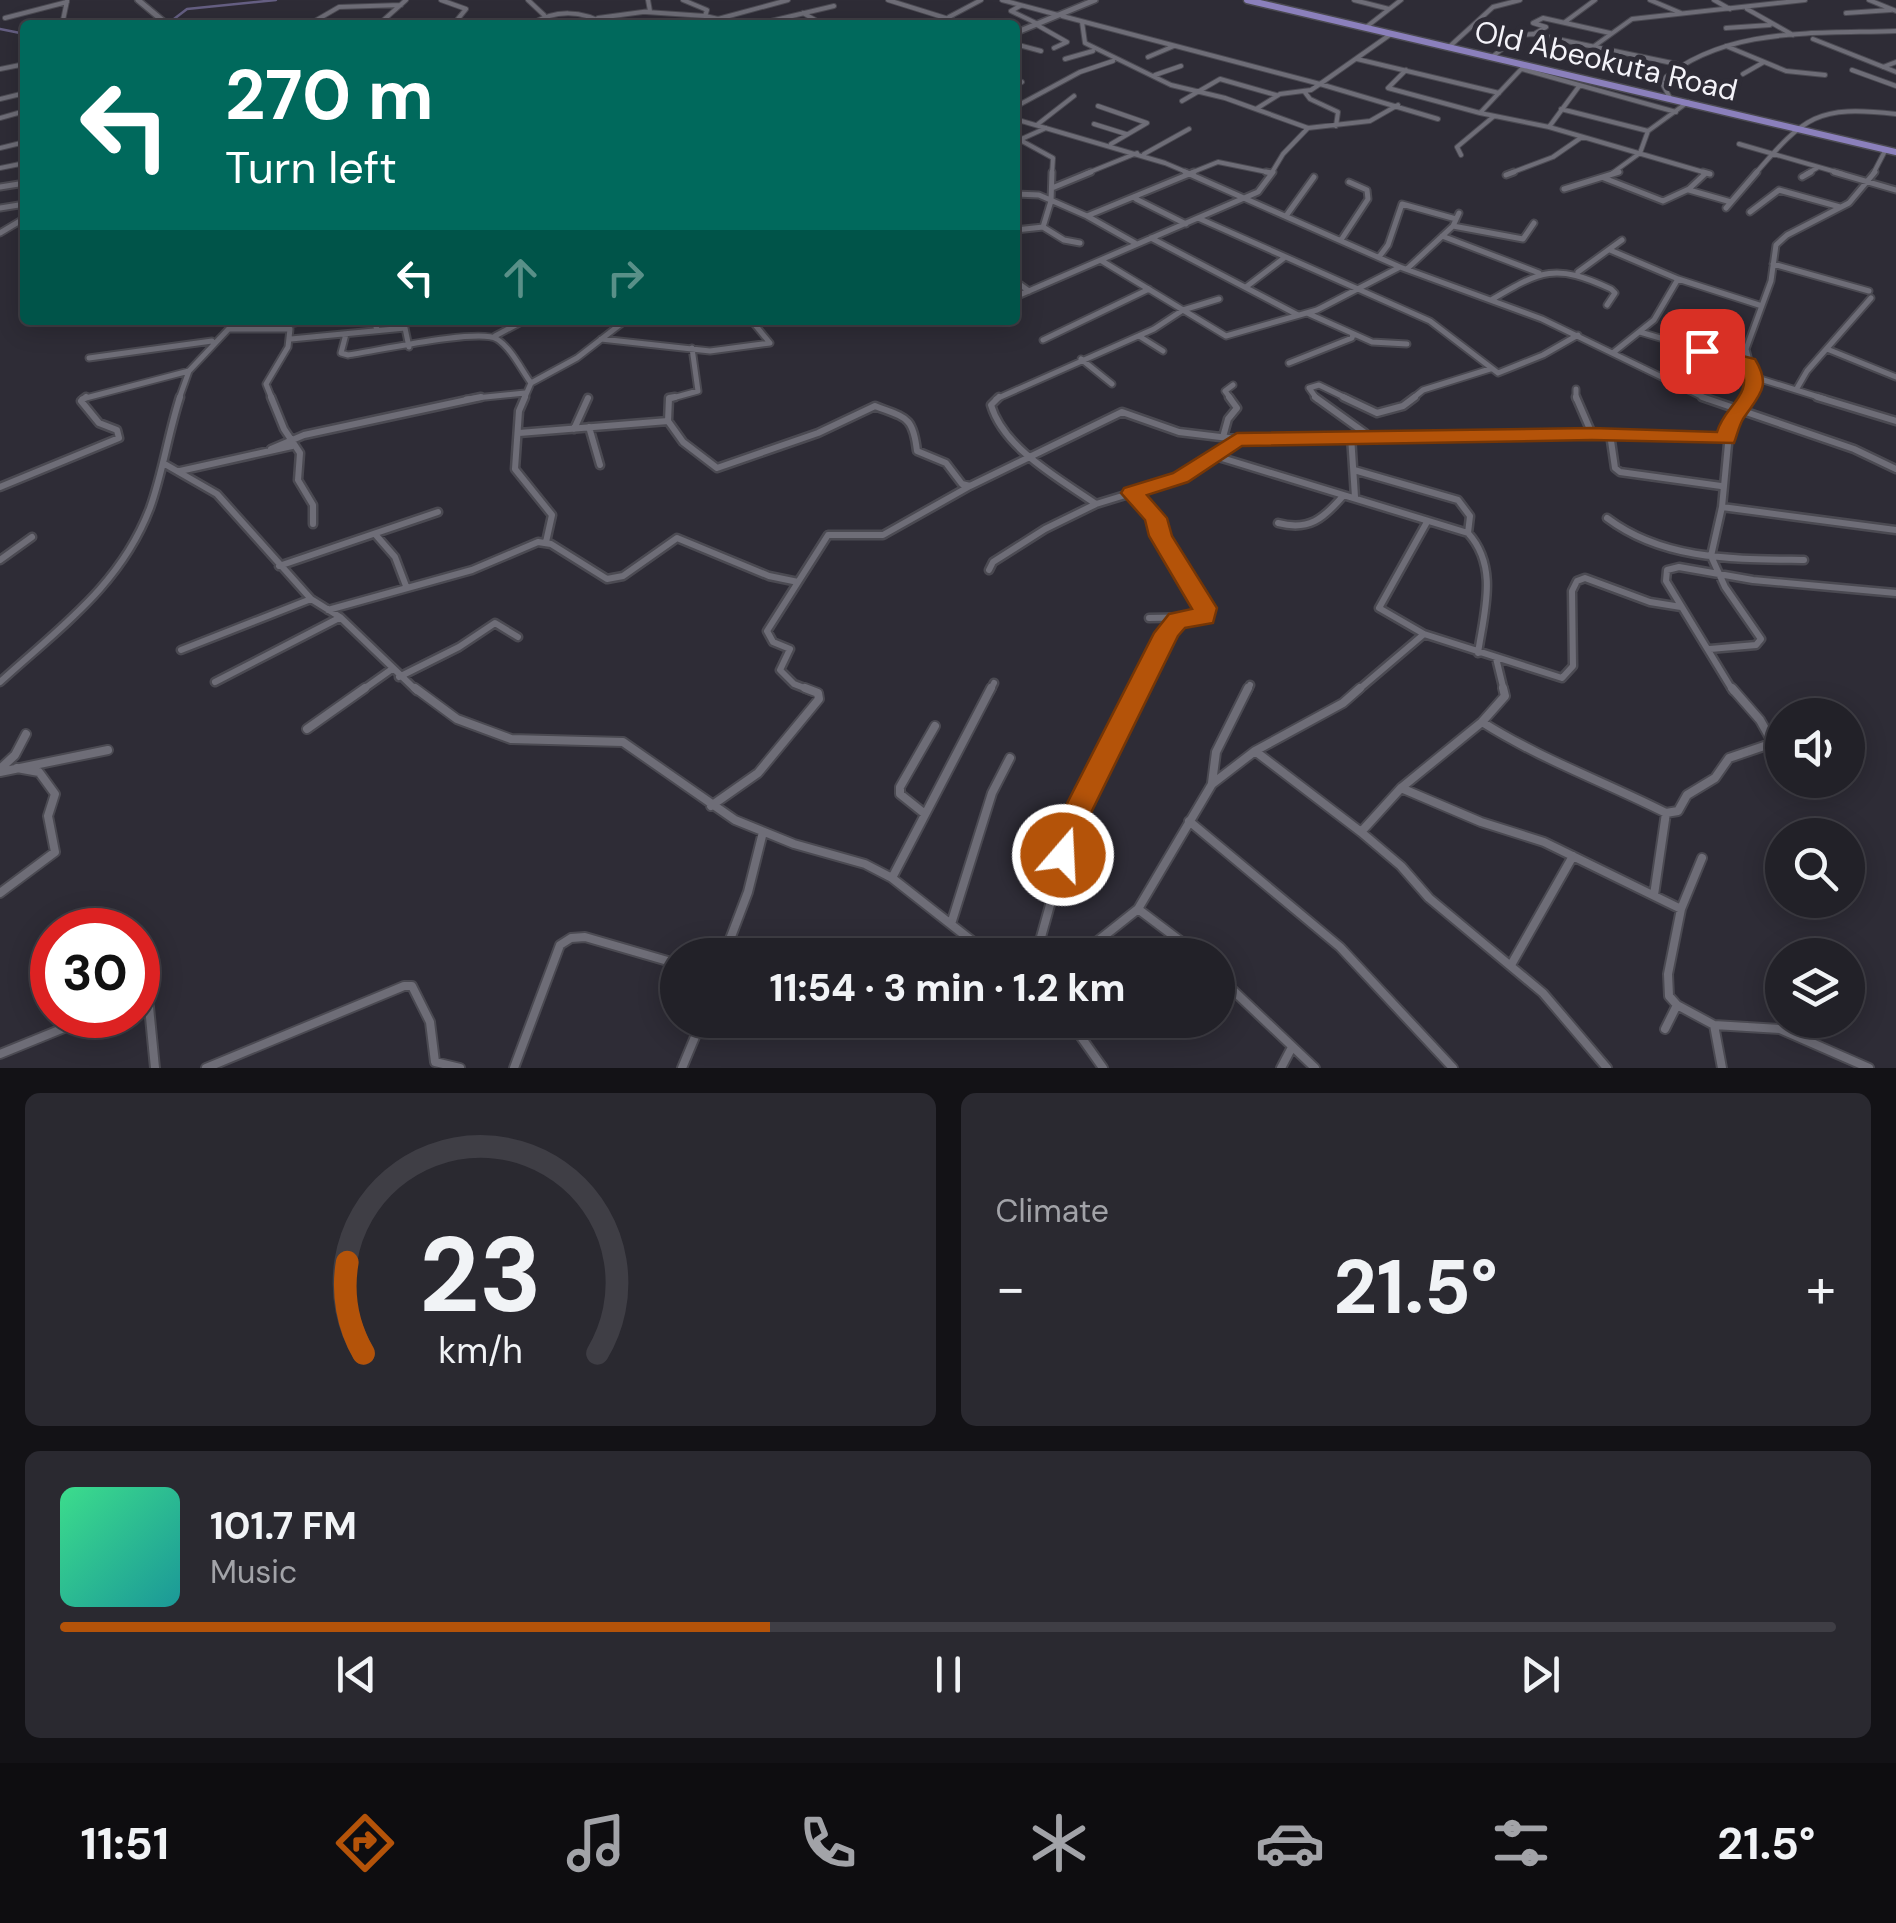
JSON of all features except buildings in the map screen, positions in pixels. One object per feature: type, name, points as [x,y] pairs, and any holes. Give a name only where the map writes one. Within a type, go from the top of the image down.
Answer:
[{"type":"highway","name":"Old Abeokuta Road","points":[[1247,0],[1896,152]]},
{"type":"street","points":[[135,0],[158,20]]},
{"type":"street","points":[[383,20],[406,0]]},
{"type":"street","points":[[440,0],[468,11],[458,20]]},
{"type":"street","points":[[528,0],[544,16]]},
{"type":"street","points":[[535,3],[547,0]]},
{"type":"street","points":[[646,12],[652,7],[648,0]]},
{"type":"street","points":[[682,0],[707,10],[705,16]]},
{"type":"street","points":[[718,19],[788,0]]},
{"type":"street","points":[[888,0],[954,20]]},
{"type":"street","points":[[948,18],[981,0]]},
{"type":"street","points":[[1002,0],[1398,104],[1438,119]]},
{"type":"street","points":[[1020,29],[1092,0]]},
{"type":"street","points":[[1354,0],[1389,8]]},
{"type":"street","points":[[1365,28],[1401,0]]},
{"type":"street","points":[[1448,48],[1493,6],[1520,0]]},
{"type":"street","points":[[1564,22],[1595,0]]},
{"type":"street","points":[[1714,0],[1731,10]]},
{"type":"street","points":[[1594,47],[1625,21],[1804,0]]},
{"type":"street","points":[[1869,0],[1894,11]]},
{"type":"street","points":[[5,18],[67,1]]},
{"type":"street","points":[[313,20],[326,6],[360,2],[400,4]]},
{"type":"street","points":[[1648,3],[1657,2],[1681,14]]},
{"type":"street","points":[[1022,5],[1011,11],[1066,42],[1054,48]]},
{"type":"street","points":[[772,20],[834,6]]},
{"type":"street","points":[[1746,9],[1794,35]]},
{"type":"street","points":[[1846,13],[1894,11]]},
{"type":"street","points":[[538,20],[568,12],[597,18],[646,12],[722,20]]},
{"type":"street","points":[[802,12],[816,20]]},
{"type":"street","points":[[1492,58],[1520,36],[1546,27],[1533,23],[1540,18],[1610,33]]},
{"type":"street","points":[[1082,22],[1086,43],[1116,61],[1192,93],[1225,98],[1308,128],[1370,121],[1398,104]]},
{"type":"street","points":[[1744,40],[1724,30],[1772,25]]},
{"type":"street","points":[[1670,98],[1660,81],[1679,64],[1725,45],[1794,35],[1896,31]]},
{"type":"street","points":[[1255,110],[1277,96],[1320,84],[1391,34]]},
{"type":"street","points":[[1533,34],[1679,64]]},
{"type":"street","points":[[1808,36],[1896,72]]},
{"type":"street","points":[[1020,45],[1041,51]]},
{"type":"street","points":[[1725,45],[1787,72],[1814,71],[1825,75]]},
{"type":"street","points":[[1148,57],[1175,46]]},
{"type":"street","points":[[1064,59],[1094,50]]},
{"type":"street","points":[[1356,58],[1499,93]]},
{"type":"street","points":[[1020,104],[1080,72],[1116,61]]},
{"type":"street","points":[[1744,74],[1765,61]]},
{"type":"street","points":[[1882,67],[1896,62]]},
{"type":"street","points":[[1154,75],[1181,66]]},
{"type":"street","points":[[1480,112],[1523,67],[1676,112]]},
{"type":"street","points":[[1406,70],[1388,88],[1583,136],[1708,174],[1663,202],[1602,177]]},
{"type":"street","points":[[1852,70],[1896,86]]},
{"type":"street","points":[[1182,101],[1223,79],[1277,96]]},
{"type":"street","points":[[1549,127],[1580,84]]},
{"type":"street","points":[[1304,91],[1310,100],[1338,112],[1336,126]]},
{"type":"street","points":[[1037,124],[1074,96]]},
{"type":"street","points":[[1564,189],[1620,172],[1640,153],[1648,131],[1688,102]]},
{"type":"street","points":[[1098,106],[1147,123],[1110,144]]},
{"type":"street","points":[[1561,109],[1648,131]]},
{"type":"street","points":[[1726,208],[1795,128],[1816,117],[1850,109],[1896,114]]},
{"type":"street","points":[[1461,155],[1457,147],[1494,116]]},
{"type":"street","points":[[1020,120],[1110,144],[1191,173],[1403,268],[1578,335],[1739,412],[1854,450],[1896,469]]},
{"type":"street","points":[[1094,124],[1127,134]]},
{"type":"street","points":[[1020,140],[1047,127]]},
{"type":"street","points":[[1020,294],[1248,197],[1268,184],[1280,157],[1304,137],[1308,128]]},
{"type":"street","points":[[1020,194],[1051,195],[1189,129]]},
{"type":"street","points":[[1506,174],[1553,157],[1583,136]]},
{"type":"street","points":[[1020,142],[1053,158],[1044,227]]},
{"type":"street","points":[[1739,144],[1896,190]]},
{"type":"street","points":[[1710,649],[1756,645],[1762,639],[1719,576],[1711,556],[1722,507],[1726,438],[1730,423],[1756,388],[1746,349],[1780,240],[1842,207],[1870,183],[1886,150]]},
{"type":"street","points":[[2,153],[8,166]]},
{"type":"street","points":[[1086,216],[1221,161],[1272,173]]},
{"type":"street","points":[[0,168],[20,164]]},
{"type":"street","points":[[1802,177],[1818,167]]},
{"type":"street","points":[[1286,216],[1314,177]]},
{"type":"street","points":[[1340,240],[1368,199],[1368,190],[1349,182]]},
{"type":"street","points":[[1689,189],[1731,202]]},
{"type":"street","points":[[1750,212],[1779,190],[1842,207]]},
{"type":"street","points":[[1051,195],[1136,244]]},
{"type":"street","points":[[1134,198],[1186,224]]},
{"type":"street","points":[[1380,257],[1388,246],[1402,204],[1523,239],[1534,223]]},
{"type":"street","points":[[1198,218],[1430,321],[1498,373],[1578,335]]},
{"type":"street","points":[[1100,260],[1226,336],[1363,292],[1403,268],[1456,219]]},
{"type":"street","points":[[1020,229],[1044,227],[1064,240],[1080,243]]},
{"type":"street","points":[[1442,236],[1538,273]]},
{"type":"street","points":[[1150,237],[1324,324],[1393,349],[1407,344]]},
{"type":"street","points":[[1577,273],[1622,240]]},
{"type":"street","points":[[1610,250],[1678,279],[1759,305]]},
{"type":"street","points":[[1246,288],[1284,258]]},
{"type":"street","points":[[1773,264],[1870,295],[1796,390]]},
{"type":"street","points":[[1491,300],[1538,273],[1561,267],[1615,293],[1607,305]]},
{"type":"street","points":[[1614,352],[1654,320],[1678,279]]},
{"type":"street","points":[[1020,285],[1028,291]]},
{"type":"street","points":[[1043,340],[1150,289]]},
{"type":"street","points":[[1096,504],[1004,434],[991,414],[991,404],[1002,394],[1138,335],[1183,310],[1219,299]]},
{"type":"street","points":[[0,682],[112,580],[149,510],[164,463],[164,444],[189,370],[233,325]]},
{"type":"street","points":[[229,329],[288,325],[289,352],[272,370],[266,384],[291,442],[300,453],[298,480],[313,505],[313,524]]},
{"type":"street","points":[[375,325],[377,329]]},
{"type":"street","points":[[346,334],[344,355],[409,347],[470,333],[494,336],[515,325]]},
{"type":"street","points":[[546,542],[552,515],[515,469],[520,433],[518,411],[531,383],[577,358],[619,325]]},
{"type":"street","points":[[600,339],[640,346],[731,350],[770,343],[754,325]]},
{"type":"street","points":[[291,338],[406,328],[409,347]]},
{"type":"street","points":[[1640,332],[1748,364]]},
{"type":"street","points":[[1289,363],[1352,338],[1353,334]]},
{"type":"street","points":[[1138,335],[1163,351]]},
{"type":"street","points":[[494,336],[531,383]]},
{"type":"street","points":[[89,358],[213,342]]},
{"type":"street","points":[[692,348],[698,390],[669,398],[668,421],[683,442],[718,468],[818,433],[848,416],[879,406],[907,418],[914,427],[916,451],[946,463],[962,484],[970,486]]},
{"type":"street","points":[[1827,348],[1896,377]]},
{"type":"street","points":[[1081,359],[1112,384]]},
{"type":"street","points":[[1367,435],[1321,404],[1309,388],[1318,386],[1377,414],[1403,406],[1423,390],[1490,369]]},
{"type":"street","points":[[0,487],[119,438],[117,430],[88,414],[80,401],[84,397],[189,370]]},
{"type":"street","points":[[1756,378],[1896,421]]},
{"type":"street","points":[[1223,436],[1228,418],[1237,408],[1226,394],[1234,385]]},
{"type":"street","points":[[1576,389],[1576,403],[1592,434]]},
{"type":"street","points":[[180,472],[422,406],[525,392]]},
{"type":"street","points":[[574,429],[588,398]]},
{"type":"street","points":[[711,806],[758,774],[819,700],[818,693],[794,684],[780,670],[790,648],[767,632],[828,535],[884,534],[970,486],[1122,412],[1179,432],[1237,439],[1592,434],[1726,438]]},
{"type":"street","points":[[520,433],[668,421]]},
{"type":"street","points":[[589,428],[600,465]]},
{"type":"street","points":[[1610,434],[1611,453],[1620,472],[1721,486]]},
{"type":"street","points":[[1352,436],[1354,497]]},
{"type":"street","points":[[989,570],[993,562],[1044,529],[1096,504],[1181,478],[1237,439]]},
{"type":"street","points":[[1212,455],[1468,532],[1482,549],[1488,580],[1478,653]]},
{"type":"street","points":[[164,463],[217,494],[311,599],[340,617],[430,703],[511,739],[623,742],[711,806],[764,832],[866,864],[892,878],[969,938]]},
{"type":"street","points":[[1354,470],[1458,500],[1470,516],[1468,532]]},
{"type":"street","points":[[1132,493],[1156,518],[1161,536],[1204,608],[1204,616],[1177,620],[1149,618]]},
{"type":"street","points":[[1278,523],[1296,529],[1310,527],[1322,520],[1343,496]]},
{"type":"street","points":[[1722,507],[1766,517],[1830,520],[1896,530]]},
{"type":"street","points":[[280,566],[438,512]]},
{"type":"street","points":[[1607,518],[1638,538],[1711,556],[1804,560]]},
{"type":"street","points":[[1427,522],[1379,608],[1424,634],[1478,653],[1552,676],[1562,678],[1570,674],[1574,651],[1572,591],[1577,581],[1585,578],[1650,602],[1682,607]]},
{"type":"street","points":[[374,534],[395,557],[406,586]]},
{"type":"street","points":[[0,560],[32,536]]},
{"type":"street","points":[[546,542],[608,579],[622,576],[676,538],[769,576],[798,582]]},
{"type":"street","points":[[328,610],[406,586],[449,578],[546,542]]},
{"type":"street","points":[[1482,722],[1524,748],[1589,774],[1666,812],[1678,811],[1687,795],[1715,778],[1729,758],[1772,743],[1760,720],[1734,692],[1666,581],[1667,570],[1680,567],[1719,576],[1896,593]]},
{"type":"street","points":[[363,606],[370,597]]},
{"type":"street","points":[[181,650],[311,599]]},
{"type":"street","points":[[215,682],[340,617]]},
{"type":"street","points":[[1041,938],[1074,819],[1147,671],[1162,650],[1166,633],[1177,620]]},
{"type":"street","points":[[399,676],[459,647],[494,624],[518,637]]},
{"type":"street","points":[[1101,938],[1138,909],[1212,784],[1256,751],[1343,702],[1424,634]]},
{"type":"street","points":[[1361,832],[1401,788],[1482,722],[1505,696],[1495,656]]},
{"type":"street","points":[[307,729],[392,669]]},
{"type":"street","points":[[892,878],[994,683]]},
{"type":"street","points":[[1212,784],[1216,752],[1250,685]]},
{"type":"street","points":[[925,814],[900,794],[900,787],[935,726]]},
{"type":"street","points":[[0,771],[15,755],[26,734]]},
{"type":"street","points":[[0,771],[108,750]]},
{"type":"street","points":[[1256,751],[1361,832],[1401,866],[1429,898],[1511,964],[1571,1022],[1607,1068]]},
{"type":"street","points":[[952,924],[992,793],[1010,758]]},
{"type":"street","points":[[0,892],[56,852],[48,816],[56,794],[39,772],[16,768]]},
{"type":"street","points":[[1401,788],[1573,856],[1681,909]]},
{"type":"street","points":[[1654,895],[1666,812]]},
{"type":"street","points":[[1190,821],[1340,948],[1454,1068]]},
{"type":"street","points":[[730,938],[764,832]]},
{"type":"street","points":[[1511,964],[1573,856]]},
{"type":"street","points":[[1702,858],[1681,909],[1668,987],[1677,1006],[1714,1026],[1780,1028],[1869,1068]]},
{"type":"street","points":[[1138,909],[1176,938]]},
{"type":"street","points":[[514,1068],[560,945],[585,937],[660,959]]},
{"type":"street","points":[[206,1068],[404,986],[412,986],[419,995],[436,1051],[434,1062],[460,1068]]},
{"type":"street","points":[[1235,993],[1291,1050],[1303,1055],[1315,1068]]},
{"type":"street","points":[[1665,1029],[1677,1006]]},
{"type":"street","points":[[1714,1026],[1722,1068]]},
{"type":"street","points":[[0,1054],[39,1038]]},
{"type":"street","points":[[152,1038],[155,1068]]},
{"type":"street","points":[[682,1068],[694,1038]]},
{"type":"street","points":[[1082,1038],[1104,1068]]},
{"type":"street","points":[[1281,1068],[1291,1050]]},
{"type":"waterway","points":[[173,20],[187,9],[276,0]]},
{"type":"waterway","points":[[0,29],[20,33]]},
{"type":"route","points":[[1063,855],[1074,819],[1147,671],[1162,650],[1166,633],[1177,620],[1204,616],[1204,608],[1161,536],[1156,518],[1132,493],[1181,478],[1237,439],[1422,434],[1726,438],[1730,423],[1756,388],[1756,378],[1748,364],[1702,351]]}]
